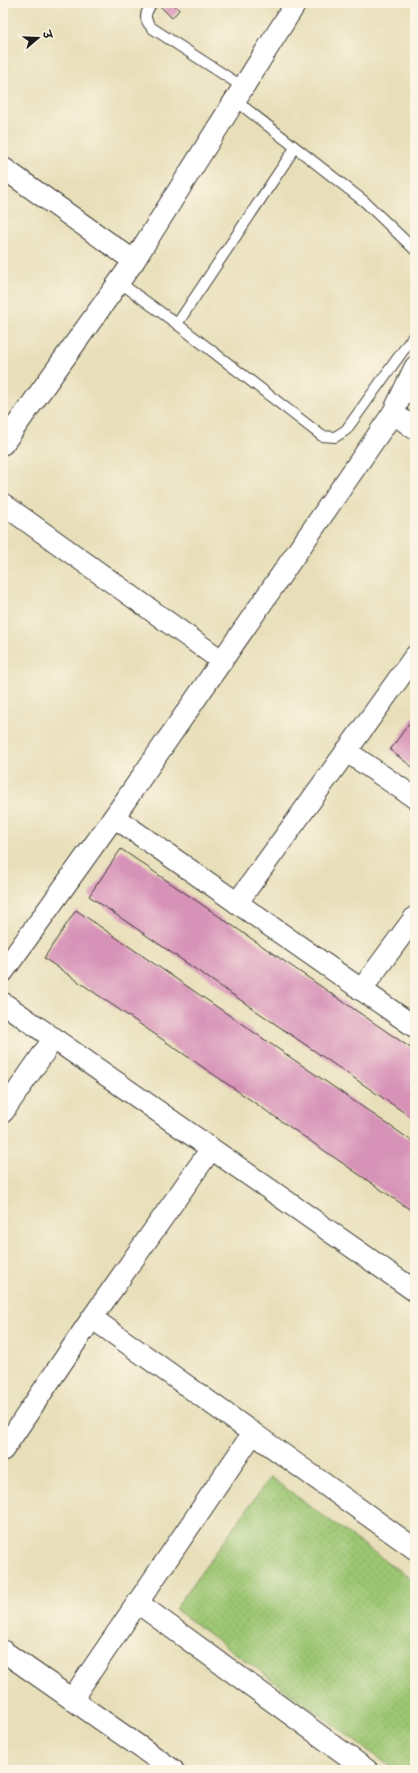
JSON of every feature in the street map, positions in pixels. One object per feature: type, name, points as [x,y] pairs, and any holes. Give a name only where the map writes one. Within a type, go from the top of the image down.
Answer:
[{"type":"street","points":[[4,439],[134,261],[296,3]]},
{"type":"street","points":[[3,168],[134,261]]},
{"type":"street","points":[[3,972],[114,817],[393,413],[415,367]]},
{"type":"street","points":[[393,413],[415,429]]},
{"type":"street","points":[[3,504],[222,661]]},
{"type":"street","points":[[237,903],[415,656]]},
{"type":"street","points":[[346,751],[415,798]]},
{"type":"street","points":[[114,817],[415,1027]]},
{"type":"street","points":[[361,990],[415,917]]},
{"type":"street","points":[[3,1003],[415,1292]]},
{"type":"street","points":[[3,1112],[54,1038]]},
{"type":"street","points":[[3,1450],[92,1318],[211,1149]]},
{"type":"street","points":[[92,1318],[415,1549]]},
{"type":"street","points":[[72,1699],[253,1434]]},
{"type":"street","points":[[138,1603],[367,1770]]},
{"type":"street","points":[[3,1651],[173,1770]]},
{"type":"lane","points":[[152,3],[147,10],[146,16],[147,23],[152,28],[239,94],[295,148],[365,202],[415,250]]},
{"type":"lane","points":[[177,324],[295,148]]},
{"type":"lane","points":[[119,282],[177,324],[322,436],[335,437],[346,430],[415,334]]},
{"type":"green space","points":[[270,1477],[415,1582],[415,1770],[395,1770],[175,1609]]},
{"type":"building","points":[[157,3],[173,3],[179,10],[172,18]]},
{"type":"building","points":[[415,715],[415,769],[390,750]]},
{"type":"building","points":[[121,849],[415,1051],[415,1120],[89,896]]},
{"type":"building","points":[[76,910],[415,1143],[415,1213],[44,958]]}]
